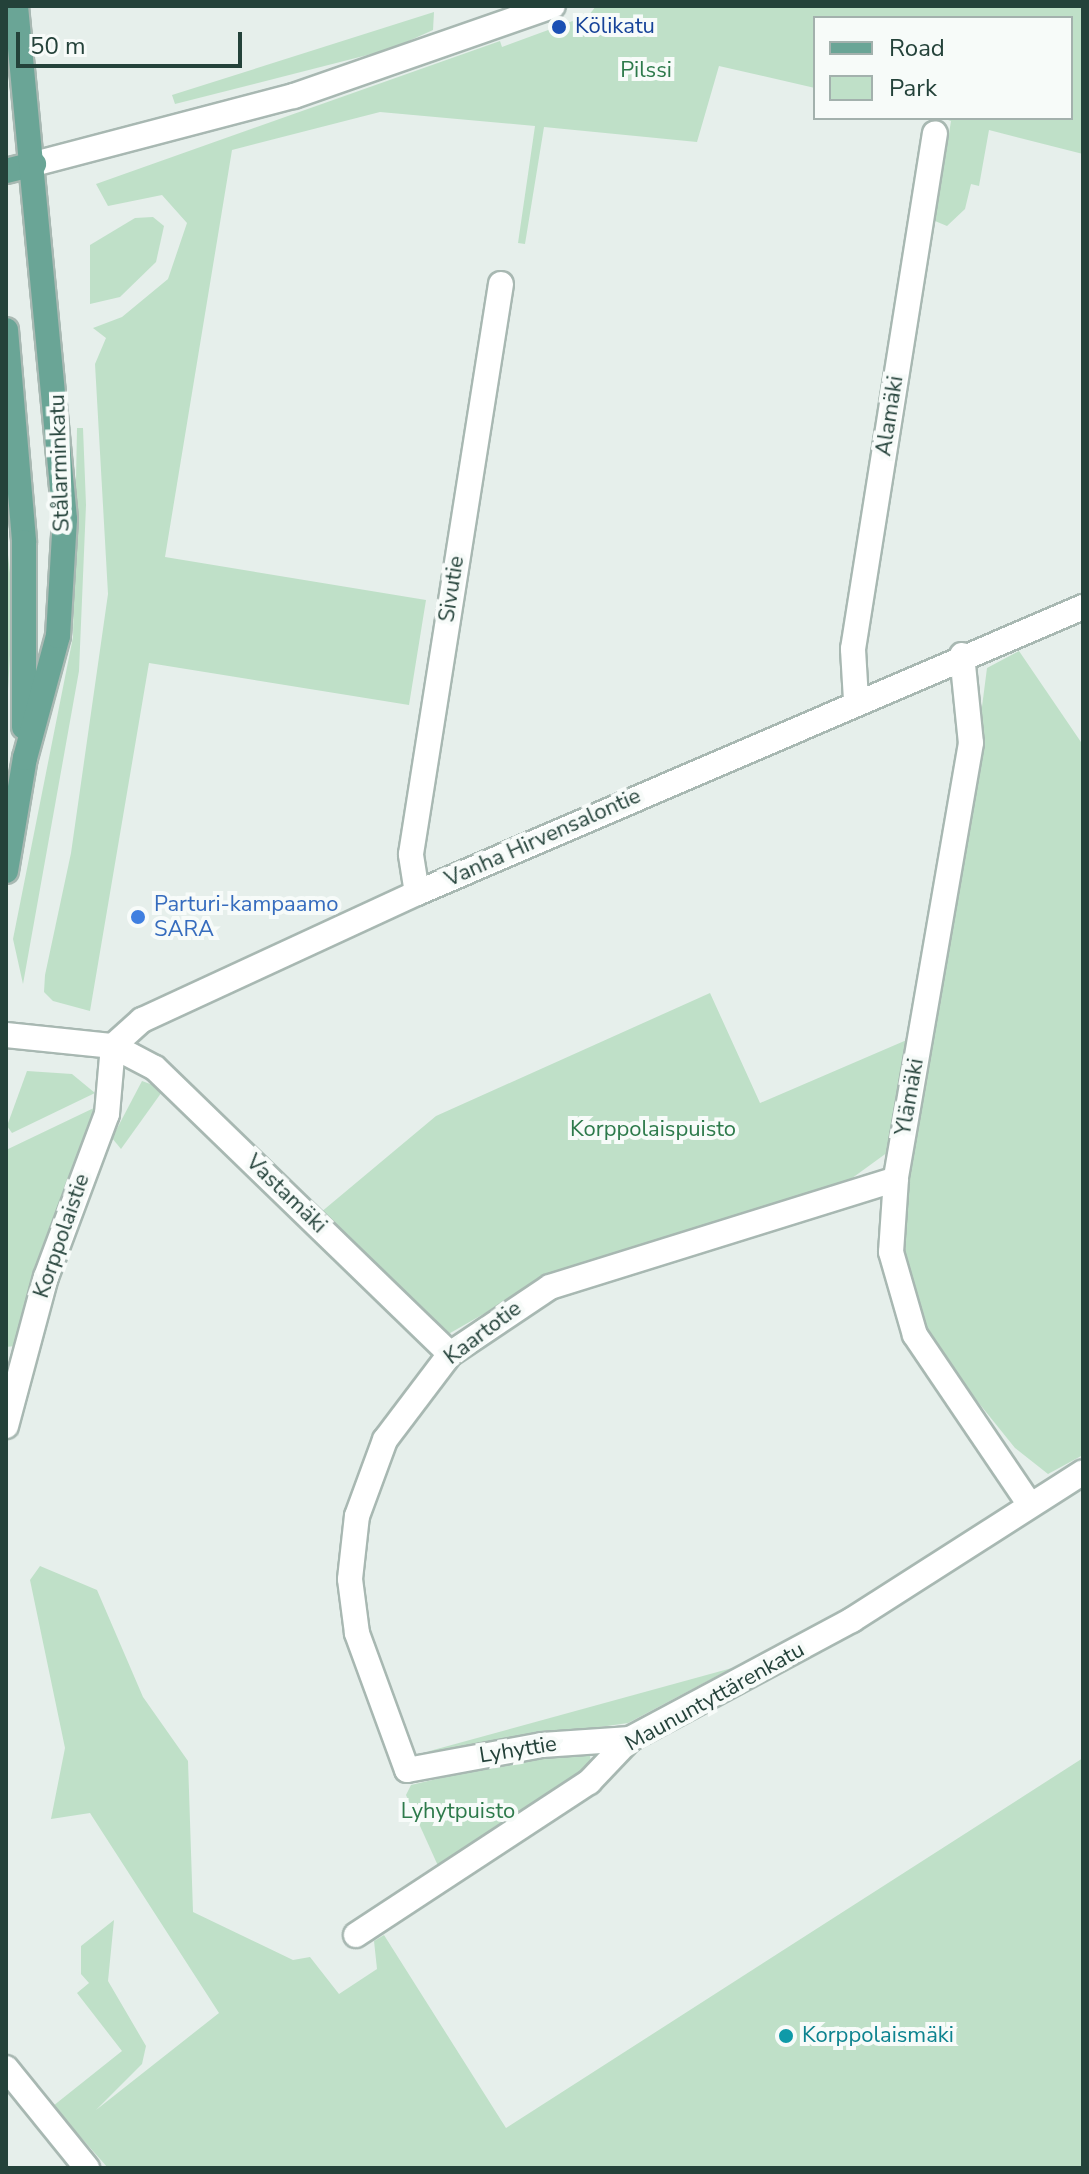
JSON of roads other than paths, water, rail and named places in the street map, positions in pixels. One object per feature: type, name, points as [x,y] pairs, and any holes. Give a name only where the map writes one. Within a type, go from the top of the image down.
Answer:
[{"type":"main road","name":"Stålarminkatu","points":[[6,871],[25,758],[58,636],[65,519],[34,164],[16,6]]},
{"type":"main road","points":[[6,171],[34,164]]},
{"type":"main road","name":"Stålarminkatu","points":[[6,330],[24,542],[25,758]]},
{"type":"street","points":[[34,164],[294,96],[553,6]]},
{"type":"street","name":"Alamäki","points":[[856,700],[853,649],[935,133]]},
{"type":"street","name":"Sivutie","points":[[417,893],[411,854],[501,284]]},
{"type":"street","name":"Vanha Hirvensalontie","points":[[113,1046],[142,1020],[417,893],[856,700],[1083,607]]},
{"type":"street","name":"Ylämäki","points":[[962,655],[971,743],[896,1179],[891,1252],[903,1311],[1030,1505]]},
{"type":"street","points":[[6,1035],[113,1046]]},
{"type":"street","name":"Vastamäki","points":[[113,1046],[155,1068],[450,1354]]},
{"type":"street","name":"Korppolaistie","points":[[6,1426],[46,1277],[107,1114],[113,1046]]},
{"type":"street","name":"Kaartotie","points":[[407,1770],[357,1633],[353,1544],[385,1440],[450,1354],[550,1287],[896,1179]]},
{"type":"street","name":"Maununtyttärenkatu","points":[[356,1935],[589,1782],[630,1739],[792,1655],[1083,1472]]},
{"type":"street","name":"Lyhyttie","points":[[407,1770],[542,1745],[630,1739]]},
{"type":"street","points":[[6,2068],[87,2168]]},
{"type":"place","name":"Kölikatu","points":[[559,27]]},
{"type":"place","name":"Parturi-kampaamo SARA","points":[[138,917]]},
{"type":"place","name":"Korppolaismäki","points":[[786,2036]]},
{"type":"park label","name":"Pilssi","points":[[646,71]]},
{"type":"park label","name":"Korppolaispuisto","points":[[653,1130]]},
{"type":"park label","name":"Lyhytpuisto","points":[[458,1812]]}]
